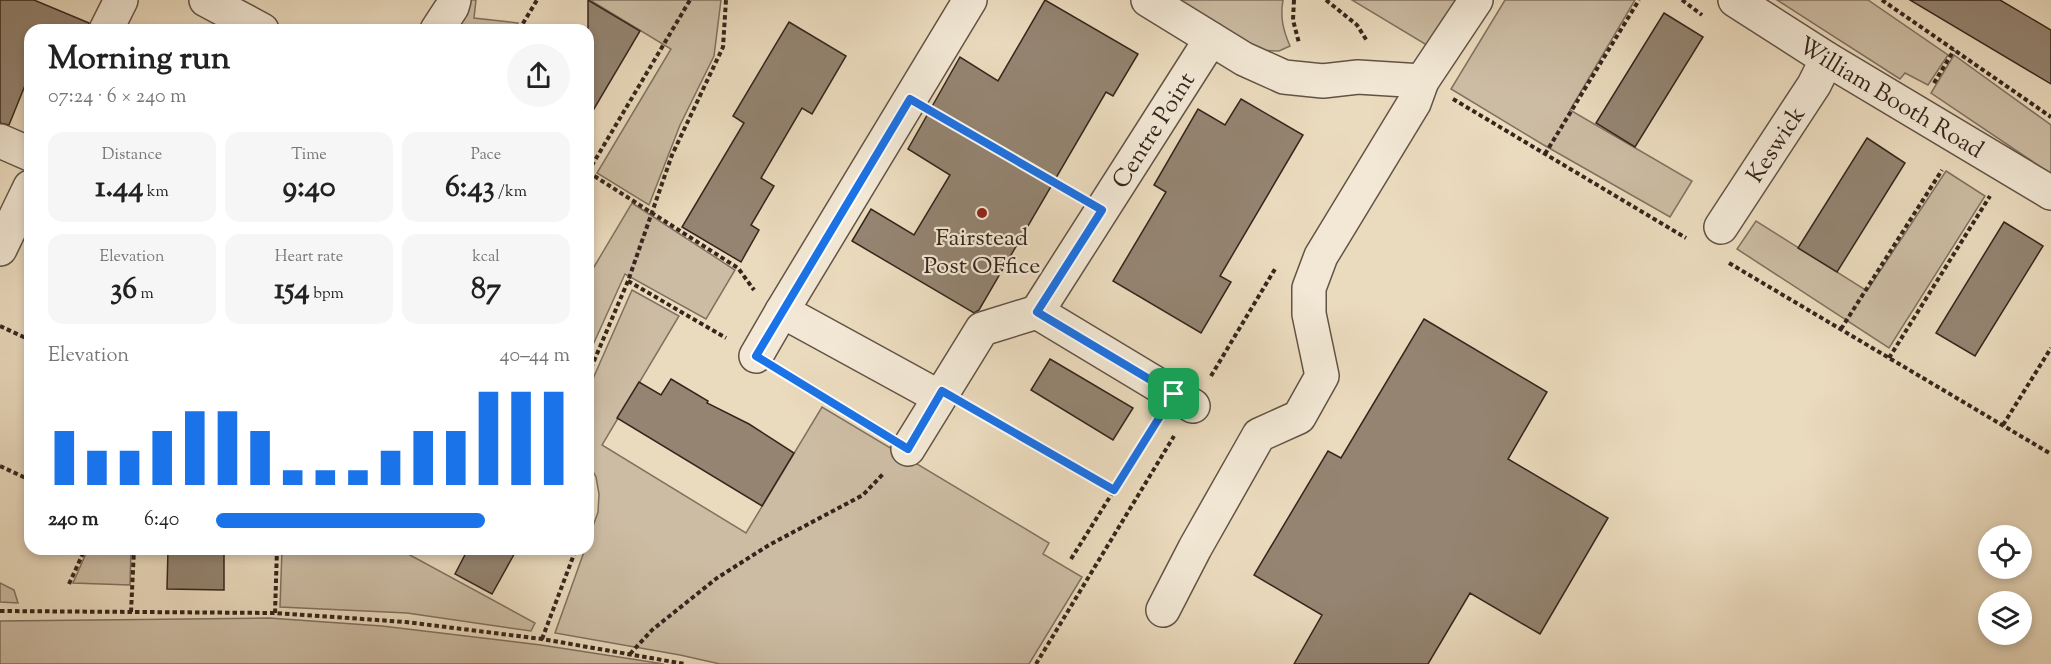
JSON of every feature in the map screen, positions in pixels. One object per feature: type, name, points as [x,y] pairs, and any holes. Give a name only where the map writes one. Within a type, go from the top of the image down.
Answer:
[{"type":"street","points":[[109,24],[121,0]]},
{"type":"street","points":[[206,0],[251,24]]},
{"type":"street","points":[[441,24],[454,0]]},
{"type":"street","points":[[756,356],[970,0]]},
{"type":"street","points":[[1148,0],[1244,59],[1284,77],[1323,81],[1358,77],[1422,81]]},
{"type":"street","points":[[1163,610],[1258,435],[1299,417],[1322,376],[1309,314],[1309,288],[1321,256],[1414,104],[1422,81],[1476,0]]},
{"type":"street","name":"William Booth Road","points":[[1734,0],[2051,194]]},
{"type":"street","name":"Centre Point","points":[[1037,312],[1211,39]]},
{"type":"street","name":"Keswick","points":[[1709,235],[1814,85],[1827,59]]},
{"type":"street","points":[[0,141],[24,151]]},
{"type":"street","points":[[0,249],[24,199]]},
{"type":"street","points":[[908,449],[982,329],[1037,312],[1183,400]]},
{"type":"street","points":[[779,315],[941,394]]},
{"type":"path","points":[[523,24],[537,0]]},
{"type":"path","points":[[594,162],[690,0]]},
{"type":"path","points":[[594,361],[628,281],[672,155],[723,47],[726,0]]},
{"type":"path","points":[[1326,0],[1358,25],[1389,80]]},
{"type":"path","points":[[1545,154],[1639,0]]},
{"type":"path","points":[[1882,0],[2051,117]]},
{"type":"path","points":[[910,99],[1102,210]]},
{"type":"path","points":[[1452,99],[1545,154],[1709,235]]},
{"type":"path","points":[[1841,329],[1944,166]]},
{"type":"path","points":[[594,176],[738,268],[779,315]]},
{"type":"path","points":[[1890,358],[1990,195]]},
{"type":"path","points":[[1725,261],[2051,454]]},
{"type":"path","points":[[1071,559],[1114,490],[1183,400],[1279,263]]},
{"type":"path","points":[[628,281],[908,449],[862,495],[769,545],[717,578],[652,630],[630,654]]},
{"type":"path","points":[[0,326],[24,337]]},
{"type":"path","points":[[2003,425],[2051,348]]},
{"type":"path","points":[[941,394],[1114,490]]},
{"type":"path","points":[[1036,664],[1183,400]]},
{"type":"path","points":[[0,466],[24,477]]},
{"type":"path","points":[[69,584],[82,555]]},
{"type":"path","points":[[131,612],[134,555]]},
{"type":"path","points":[[275,613],[277,555]]},
{"type":"path","points":[[542,639],[574,555]]},
{"type":"path","points":[[0,611],[275,613],[406,622],[542,639],[685,664]]},
{"type":"shaded area","points":[[468,0],[476,0],[474,18],[518,23],[517,24],[455,24]]},
{"type":"shaded area","points":[[590,0],[721,0],[714,56],[680,125],[649,205],[597,173],[671,49]]},
{"type":"shaded area","points":[[1167,0],[1283,0],[1283,23],[1290,46],[1279,51],[1251,50]]},
{"type":"shaded area","points":[[1352,0],[1461,0],[1430,47]]},
{"type":"shaded area","points":[[1505,0],[1635,0],[1570,110],[1692,181],[1670,217],[1451,89]]},
{"type":"shaded area","points":[[1777,0],[1868,0],[1948,55],[1928,85],[1905,73],[1900,79]]},
{"type":"shaded area","points":[[1954,55],[2051,125],[2051,174],[1931,93]]},
{"type":"shaded area","points":[[1946,171],[1985,196],[1889,348],[1737,249],[1756,221],[1867,291]]},
{"type":"shaded area","points":[[632,203],[735,270],[706,319],[625,274],[594,343],[594,267]]},
{"type":"shaded area","points":[[632,290],[679,316],[602,445],[746,533],[822,407],[1049,543],[1043,554],[1082,577],[1029,664],[720,664],[555,633],[583,555],[594,555],[594,523],[598,512],[599,494],[594,473],[594,376]]},
{"type":"shaded area","points":[[85,555],[131,555],[130,585],[73,583]]},
{"type":"shaded area","points":[[282,555],[410,555],[535,623],[531,631],[407,613],[280,607]]},
{"type":"shaded area","points":[[0,583],[14,590],[18,603],[0,602]]},
{"type":"shaded area","points":[[269,618],[382,626],[541,645],[664,664],[0,664],[0,621]]},
{"type":"building","points":[[0,0],[34,0],[89,23],[24,24],[24,88],[9,125],[0,123]]},
{"type":"building","points":[[588,0],[640,31],[594,109],[594,24],[588,24]]},
{"type":"building","points":[[1045,0],[1138,54],[1113,96],[1106,92],[979,310],[974,313],[852,241],[871,209],[914,235],[950,175],[908,149],[960,57],[998,81]]},
{"type":"building","points":[[1910,0],[2000,0],[2051,30],[2051,84]]},
{"type":"building","points":[[1664,13],[1703,37],[1635,147],[1596,123]]},
{"type":"building","points":[[789,22],[846,56],[812,114],[802,108],[761,178],[774,186],[751,225],[759,230],[741,262],[682,227],[744,123],[733,116]]},
{"type":"building","points":[[1241,99],[1303,135],[1220,276],[1231,282],[1201,333],[1113,281],[1166,192],[1154,185],[1198,109],[1225,125]]},
{"type":"building","points":[[1867,138],[1905,163],[1837,272],[1798,248]]},
{"type":"building","points":[[2004,222],[2043,246],[1975,356],[1936,333]]},
{"type":"building","points":[[1424,319],[1547,392],[1508,459],[1608,518],[1540,634],[1470,593],[1428,664],[1294,664],[1322,615],[1254,575],[1328,451],[1341,458]]},
{"type":"building","points":[[1050,359],[1133,408],[1113,440],[1031,390]]},
{"type":"building","points":[[671,379],[708,401],[707,403],[749,424],[794,453],[762,506],[617,418],[639,382],[661,395]]},
{"type":"building","points":[[168,555],[224,555],[224,590],[167,589]]},
{"type":"building","points":[[465,555],[514,555],[492,594],[455,574]]},
{"type":"place","name":"Fairstead Post OFfice","points":[[982,213]]},
{"type":"route","points":[[910,99],[1102,210],[1037,312],[1174,394],[1114,490],[942,391],[908,449],[756,356],[910,99]]}]
